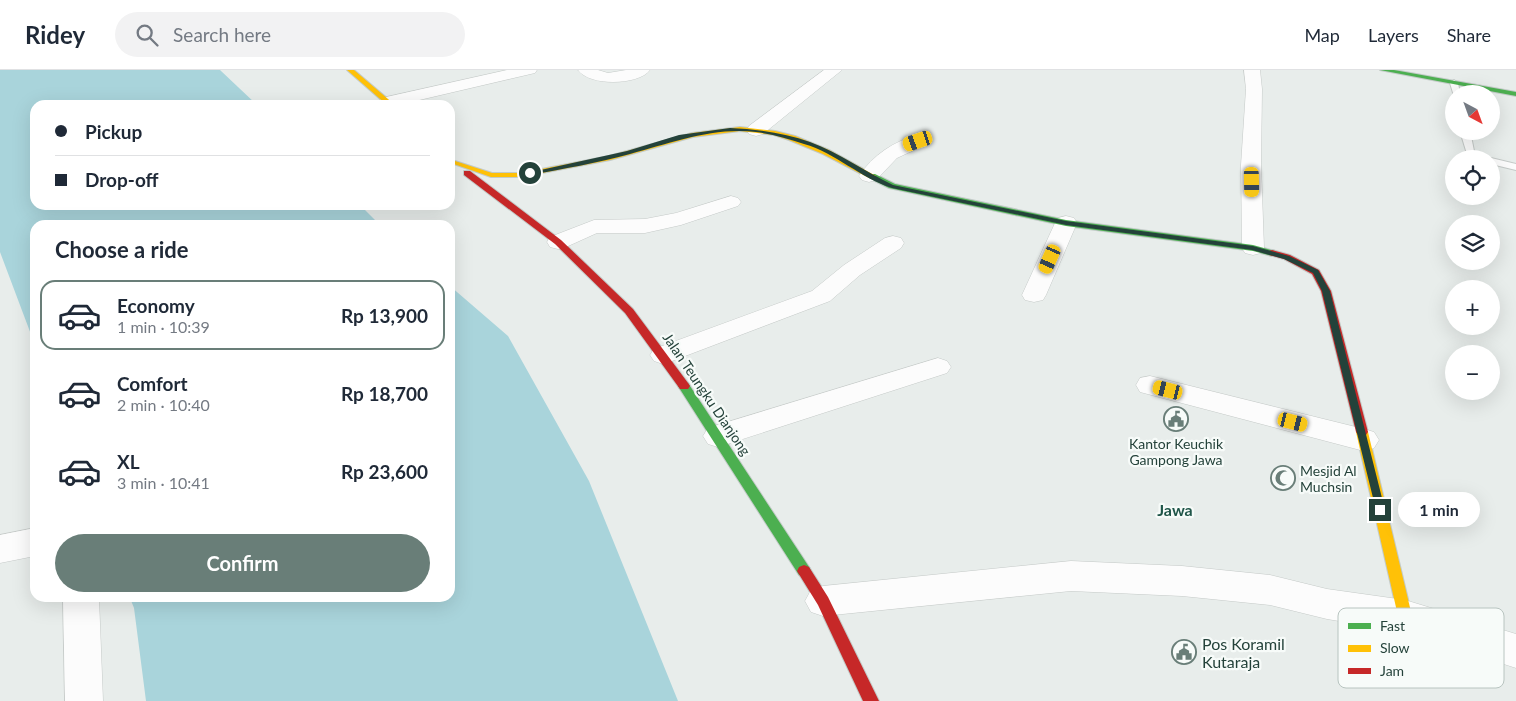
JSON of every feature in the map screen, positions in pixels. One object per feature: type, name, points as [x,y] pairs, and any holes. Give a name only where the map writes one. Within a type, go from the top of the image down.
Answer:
[{"type":"street","points":[[350,70],[385,100]]},
{"type":"street","points":[[406,100],[528,70]]},
{"type":"street","points":[[586,70],[608,80],[642,70]]},
{"type":"street","points":[[756,130],[834,70]]},
{"type":"street","points":[[1252,70],[1254,89],[1251,166],[1253,248]]},
{"type":"street","points":[[1383,70],[1445,86]]},
{"type":"street","points":[[1500,92],[1516,94]]},
{"type":"street","points":[[455,162],[491,175],[517,175],[582,164],[629,153],[679,137],[730,130],[756,130],[808,143],[856,166],[869,176],[892,186],[1066,223],[1253,248],[1287,257],[1316,272],[1326,291],[1404,608]]},
{"type":"street","points":[[869,176],[883,159],[896,149],[918,141]]},
{"type":"street","name":"Jalan Teungku Dianjong","points":[[455,163],[558,242],[629,311],[663,355],[718,436],[823,601],[871,701]]},
{"type":"street","points":[[558,242],[594,227],[616,225],[645,226],[681,219],[731,202]]},
{"type":"street","points":[[1034,295],[1066,223]]},
{"type":"street","points":[[663,355],[821,296],[852,270],[892,242]]},
{"type":"street","points":[[718,436],[938,367]]},
{"type":"street","points":[[1150,385],[1364,440]]},
{"type":"street","points":[[0,549],[30,543]]},
{"type":"street","points":[[823,601],[1071,576],[1182,581],[1270,590],[1327,604],[1353,608]]},
{"type":"street","points":[[80,602],[84,701]]},
{"type":"street","points":[[1504,647],[1516,651]]},
{"type":"lane","points":[[1500,163],[1516,167]]},
{"type":"water","points":[[0,70],[220,70],[252,100],[30,100],[30,210],[365,210],[375,220],[30,220],[30,332],[0,252]]},
{"type":"water","points":[[455,290],[508,336],[589,481],[678,701],[146,701],[134,608],[132,602],[455,602]]},
{"type":"traffic: fast","points":[[1383,70],[1516,94]]},
{"type":"traffic: fast","points":[[872,176],[892,186],[1066,223],[1253,248],[1272,253]]},
{"type":"traffic: fast","points":[[684,386],[804,571]]},
{"type":"traffic: slow","points":[[350,70],[385,100]]},
{"type":"traffic: slow","points":[[455,163],[491,175],[521,175],[610,158],[692,135],[740,129],[775,133],[792,138],[826,152],[872,176]]},
{"type":"traffic: slow","points":[[1362,432],[1403,608]]},
{"type":"traffic: jam","points":[[467,173],[558,242],[629,311],[684,386]]},
{"type":"traffic: jam","points":[[1272,253],[1287,257],[1316,272],[1326,291],[1362,432]]},
{"type":"traffic: jam","points":[[804,571],[823,601],[871,701]]},
{"type":"place","name":"Kantor Keuchik Gampong Jawa","points":[[1176,419]]},
{"type":"place","name":"Mesjid Al Muchsin","points":[[1283,478]]},
{"type":"place","name":"Pos Koramil Kutaraja","points":[[1184,652]]},
{"type":"district","name":"Jawa","points":[[1175,509]]},
{"type":"route","points":[[530,173],[629,153],[679,137],[730,130],[756,130],[787,136],[808,143],[856,166],[869,176],[892,186],[1066,223],[1253,248],[1287,257],[1316,272],[1326,291],[1380,510]]}]
